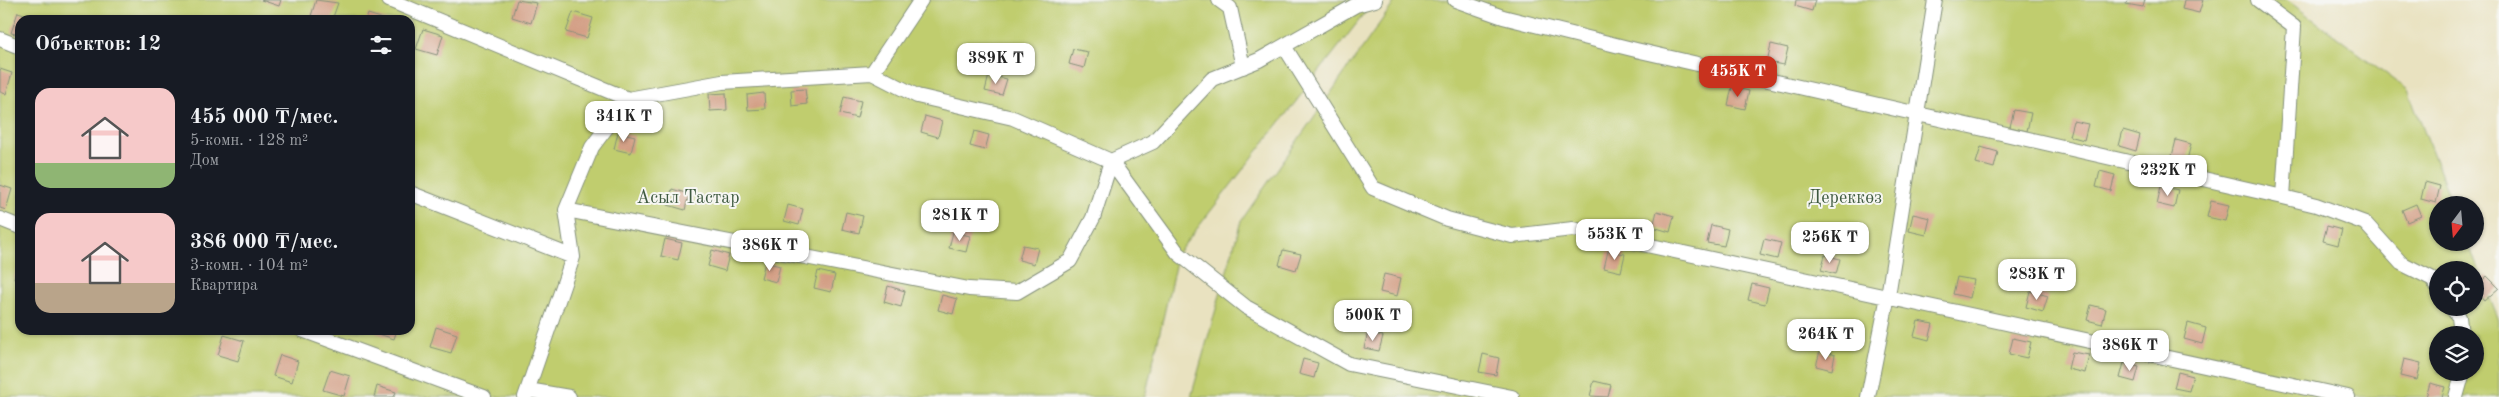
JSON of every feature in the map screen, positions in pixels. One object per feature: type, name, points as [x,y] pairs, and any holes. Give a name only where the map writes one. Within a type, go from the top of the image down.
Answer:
[{"type":"street","points":[[390,0],[628,99],[722,82],[872,73],[917,96],[1013,118],[1112,161],[1178,253],[1246,307],[1349,364],[1512,397]]},
{"type":"street","points":[[872,73],[921,0]]},
{"type":"street","points":[[1219,0],[1230,8],[1243,67]]},
{"type":"street","points":[[566,210],[969,289],[1017,292],[1070,261],[1093,218],[1112,161],[1153,142],[1212,79],[1243,67],[1284,46],[1356,5],[1375,0]]},
{"type":"street","points":[[1455,0],[1503,16],[1636,50],[1918,116],[2316,205],[2365,223],[2401,262],[2429,277]]},
{"type":"street","points":[[1868,397],[1888,296],[1935,0]]},
{"type":"street","points":[[2258,0],[2294,27],[2283,197]]},
{"type":"street","points":[[0,39],[15,45]]},
{"type":"street","points":[[1284,46],[1373,188],[1447,219],[1512,236],[1573,229],[2348,397]]},
{"type":"street","points":[[570,397],[526,394],[573,257],[566,210],[592,147],[628,99]]},
{"type":"street","points":[[415,195],[573,257]]},
{"type":"street","points":[[0,219],[15,225]]},
{"type":"street","points":[[316,335],[484,397]]},
{"type":"street","points":[[2456,397],[2460,381]]},
{"type":"green space","name":"Асыл Тастар","points":[[0,0],[1375,0],[1178,253],[1145,397],[0,397]]},
{"type":"green space","name":"Дереккөз","points":[[1396,0],[2287,0],[2408,90],[2449,196],[2429,196],[2429,251],[2471,251],[2475,261],[2429,261],[2429,316],[2484,316],[2484,283],[2499,320],[2499,397],[1191,397],[1241,221]]},
{"type":"building","points":[[261,0],[281,0],[279,6]]},
{"type":"building","points":[[316,0],[338,3],[334,15],[311,15]]},
{"type":"building","points":[[517,0],[537,3],[531,23],[512,17]]},
{"type":"building","points":[[1796,0],[1815,0],[1812,11],[1795,6]]},
{"type":"building","points":[[2127,0],[2145,0],[2143,7],[2126,4]]},
{"type":"building","points":[[2184,0],[2203,0],[2199,13],[2182,9]]},
{"type":"building","points":[[18,12],[28,15],[17,15]]},
{"type":"building","points":[[573,12],[593,18],[587,38],[566,32]]},
{"type":"building","points":[[15,21],[15,34],[11,33]]},
{"type":"building","points":[[423,29],[443,35],[437,55],[416,49]]},
{"type":"building","points":[[1771,44],[1788,48],[1784,65],[1767,62]]},
{"type":"building","points":[[1073,49],[1088,52],[1084,68],[1069,64]]},
{"type":"building","points":[[0,69],[12,73],[6,94],[0,92]]},
{"type":"building","points":[[989,75],[1007,79],[1002,95],[985,91]]},
{"type":"building","points":[[1732,87],[1749,91],[1745,109],[1728,105]]},
{"type":"building","points":[[805,89],[807,104],[792,106],[791,90]]},
{"type":"building","points":[[726,93],[727,110],[710,111],[709,94]]},
{"type":"building","points":[[764,93],[765,109],[748,110],[747,95]]},
{"type":"building","points":[[844,97],[861,101],[857,118],[840,114]]},
{"type":"building","points":[[2014,110],[2031,113],[2027,131],[2010,127]]},
{"type":"building","points":[[925,116],[942,121],[938,137],[921,132]]},
{"type":"building","points":[[2073,121],[2088,124],[2084,140],[2069,136]]},
{"type":"building","points":[[2123,130],[2140,135],[2136,151],[2119,146]]},
{"type":"building","points":[[974,131],[989,135],[985,150],[970,146]]},
{"type":"building","points":[[618,132],[635,136],[631,153],[614,149]]},
{"type":"building","points":[[2176,140],[2191,144],[2187,160],[2172,156]]},
{"type":"building","points":[[1981,147],[1998,152],[1994,168],[1976,163]]},
{"type":"building","points":[[2100,171],[2115,175],[2111,191],[2096,187]]},
{"type":"building","points":[[2425,182],[2440,186],[2438,196],[2429,196],[2429,201],[2421,199]]},
{"type":"building","points":[[0,185],[12,189],[6,210],[0,208]]},
{"type":"building","points":[[2161,186],[2178,190],[2174,208],[2157,204]]},
{"type":"building","points":[[672,189],[689,194],[685,210],[668,205]]},
{"type":"building","points":[[2211,201],[2229,205],[2225,221],[2207,217]]},
{"type":"building","points":[[2416,204],[2421,216],[2407,222],[2402,210]]},
{"type":"building","points":[[788,205],[803,209],[799,225],[784,221]]},
{"type":"building","points":[[1657,211],[1674,216],[1670,232],[1653,227]]},
{"type":"building","points":[[846,212],[863,216],[859,233],[842,229]]},
{"type":"building","points":[[1913,214],[1930,218],[1926,235],[1909,231]]},
{"type":"building","points":[[1711,225],[1728,229],[1724,246],[1707,243]]},
{"type":"building","points":[[2327,226],[2342,230],[2338,245],[2323,241]]},
{"type":"building","points":[[953,232],[970,236],[966,252],[949,248]]},
{"type":"building","points":[[665,239],[682,243],[678,260],[661,256]]},
{"type":"building","points":[[1764,239],[1781,243],[1777,259],[1760,255]]},
{"type":"building","points":[[1023,245],[1038,248],[1034,264],[1019,260]]},
{"type":"building","points":[[712,250],[729,255],[725,271],[708,266]]},
{"type":"building","points":[[1283,250],[1301,254],[1296,270],[1279,265]]},
{"type":"building","points":[[1608,251],[1625,254],[1621,272],[1604,268]]},
{"type":"building","points":[[1825,255],[1840,259],[1836,274],[1821,270]]},
{"type":"building","points":[[765,262],[780,266],[776,282],[761,278]]},
{"type":"building","points":[[818,271],[835,275],[831,292],[814,288]]},
{"type":"building","points":[[1384,274],[1401,278],[1397,296],[1380,292]]},
{"type":"building","points":[[2487,276],[2499,288],[2484,301],[2484,279]]},
{"type":"building","points":[[1957,277],[1974,280],[1970,298],[1953,294]]},
{"type":"building","points":[[1752,284],[1769,288],[1765,304],[1748,300]]},
{"type":"building","points":[[888,286],[905,291],[901,307],[884,302]]},
{"type":"building","points":[[2030,291],[2048,296],[2043,312],[2026,307]]},
{"type":"building","points":[[942,295],[957,299],[953,314],[938,310]]},
{"type":"building","points":[[2091,305],[2106,309],[2102,324],[2087,320]]},
{"type":"building","points":[[1918,321],[1933,324],[1929,340],[1914,336]]},
{"type":"building","points":[[2188,323],[2206,328],[2202,344],[2184,339]]},
{"type":"building","points":[[436,327],[457,334],[451,353],[430,347]]},
{"type":"building","points":[[1368,332],[1383,336],[1379,351],[1364,348]]},
{"type":"building","points":[[224,335],[244,341],[238,361],[218,355]]},
{"type":"building","points":[[382,335],[395,335],[394,339]]},
{"type":"building","points":[[2013,338],[2031,342],[2027,358],[2009,354]]},
{"type":"building","points":[[1820,351],[1835,355],[1832,370],[1816,366]]},
{"type":"building","points":[[2072,352],[2089,355],[2085,373],[2068,369]]},
{"type":"building","points":[[1483,354],[1499,358],[1496,375],[1479,372]]},
{"type":"building","points":[[280,355],[298,361],[292,382],[273,376]]},
{"type":"building","points":[[1303,359],[1318,363],[1314,378],[1299,374]]},
{"type":"building","points":[[2404,359],[2421,363],[2417,380],[2400,376]]},
{"type":"building","points":[[2124,363],[2139,367],[2135,382],[2120,378]]},
{"type":"building","points":[[330,370],[350,376],[344,396],[323,390]]},
{"type":"building","points":[[2178,372],[2193,376],[2189,391],[2174,388]]},
{"type":"building","points":[[1594,381],[1611,385],[1608,397],[1590,396]]},
{"type":"building","points":[[2430,383],[2445,387],[2442,397],[2426,397]]},
{"type":"building","points":[[377,386],[396,392],[394,397],[374,397]]}]
